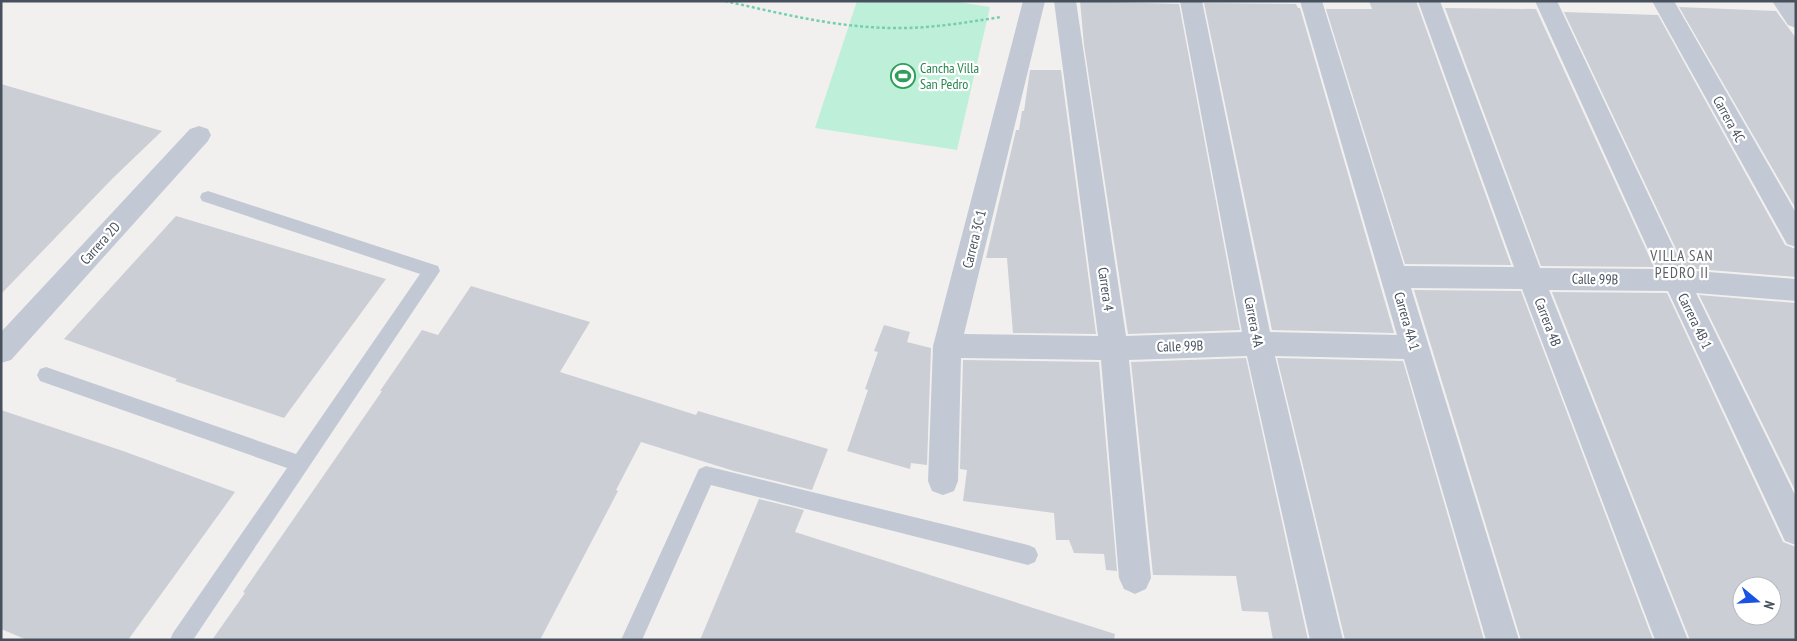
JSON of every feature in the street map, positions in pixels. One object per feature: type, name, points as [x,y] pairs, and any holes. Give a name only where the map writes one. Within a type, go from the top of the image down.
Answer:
[{"type":"street","name":"Carrera 4","points":[[1065,1],[1114,348],[1135,578]]},
{"type":"street","name":"Carrera 4A","points":[[1191,1],[1258,344],[1327,640]]},
{"type":"street","name":"Carrera 4A 1","points":[[1311,1],[1503,640]]},
{"type":"street","name":"Carrera 4B","points":[[1429,1],[1531,278],[1672,640]]},
{"type":"street","name":"Carrera 4B 1","points":[[1546,1],[1676,280],[1796,530]]},
{"type":"street","name":"Carrera 4C","points":[[1663,1],[1796,237]]},
{"type":"street","points":[[1783,1],[1796,20]]},
{"type":"street","name":"Carrera 3C 1","points":[[943,481],[947,346],[1033,5]]},
{"type":"street","name":"Carrera 2D","points":[[1,350],[199,135]]},
{"type":"street","name":"Calle 99B","points":[[1394,276],[1676,280],[1796,290]]},
{"type":"street","name":"Calle 99B","points":[[947,346],[1114,348],[1258,344],[1414,347]]},
{"type":"lane","points":[[180,640],[432,271],[208,197]]},
{"type":"lane","points":[[46,374],[301,464]]},
{"type":"lane","points":[[631,640],[706,475],[1028,555]]},
{"type":"path","points":[[724,1],[849,25],[887,28],[935,26],[1017,15],[1033,5]]},
{"type":"green space","name":"Cancha Villa San Pedro","points":[[857,1],[951,1],[990,7],[957,150],[815,128]]},
{"type":"building","points":[[1080,1],[1179,4],[1240,330],[1128,334],[1084,45]]},
{"type":"building","points":[[1369,1],[1416,1],[1511,265],[1405,264],[1326,9],[1372,9]]},
{"type":"building","points":[[1204,3],[1296,4],[1300,8],[1394,333],[1272,330]]},
{"type":"building","points":[[1679,7],[1776,11],[1796,38],[1796,209]]},
{"type":"building","points":[[1445,8],[1536,9],[1654,267],[1541,266]]},
{"type":"building","points":[[1564,12],[1658,15],[1785,245],[1796,249],[1796,277],[1685,268]]},
{"type":"building","points":[[1030,70],[1061,70],[1096,334],[1013,333],[1007,258],[986,258],[1016,130],[1019,130],[1022,111],[1024,111]]},
{"type":"building","points":[[1,84],[162,131],[113,178],[1,294]]},
{"type":"building","points":[[176,216],[386,279],[284,418],[175,381],[177,379],[64,339]]},
{"type":"building","points":[[471,286],[590,322],[560,372],[696,415],[698,411],[828,449],[812,490],[734,471],[641,442],[616,490],[618,491],[540,640],[212,640],[422,330],[438,335]]},
{"type":"building","points":[[1414,290],[1521,291],[1653,640],[1521,640]]},
{"type":"building","points":[[1552,292],[1667,293],[1783,542],[1796,547],[1796,640],[1690,640]]},
{"type":"building","points":[[1699,295],[1796,303],[1796,492]]},
{"type":"building","points":[[884,325],[910,332],[907,342],[931,348],[927,465],[911,463],[910,469],[847,451],[868,390],[865,389],[878,352],[874,351]]},
{"type":"building","points":[[1246,358],[1308,640],[1273,640],[1268,612],[1242,611],[1236,576],[1153,575],[1131,362]]},
{"type":"building","points":[[1277,358],[1403,361],[1484,640],[1345,640]]},
{"type":"building","points":[[963,360],[1099,362],[1117,571],[1106,570],[1104,554],[1074,553],[1069,540],[1056,540],[1054,513],[963,501],[967,470],[960,469]]},
{"type":"building","points":[[1,410],[123,451],[235,492],[128,640],[27,640],[1,629]]},
{"type":"building","points":[[759,499],[804,510],[795,532],[1115,634],[1114,640],[700,640]]},
{"type":"place","name":"Cancha Villa San Pedro","points":[[903,76]]},
{"type":"district","name":"VILLA SAN PEDRO II","points":[[1682,264]]}]
